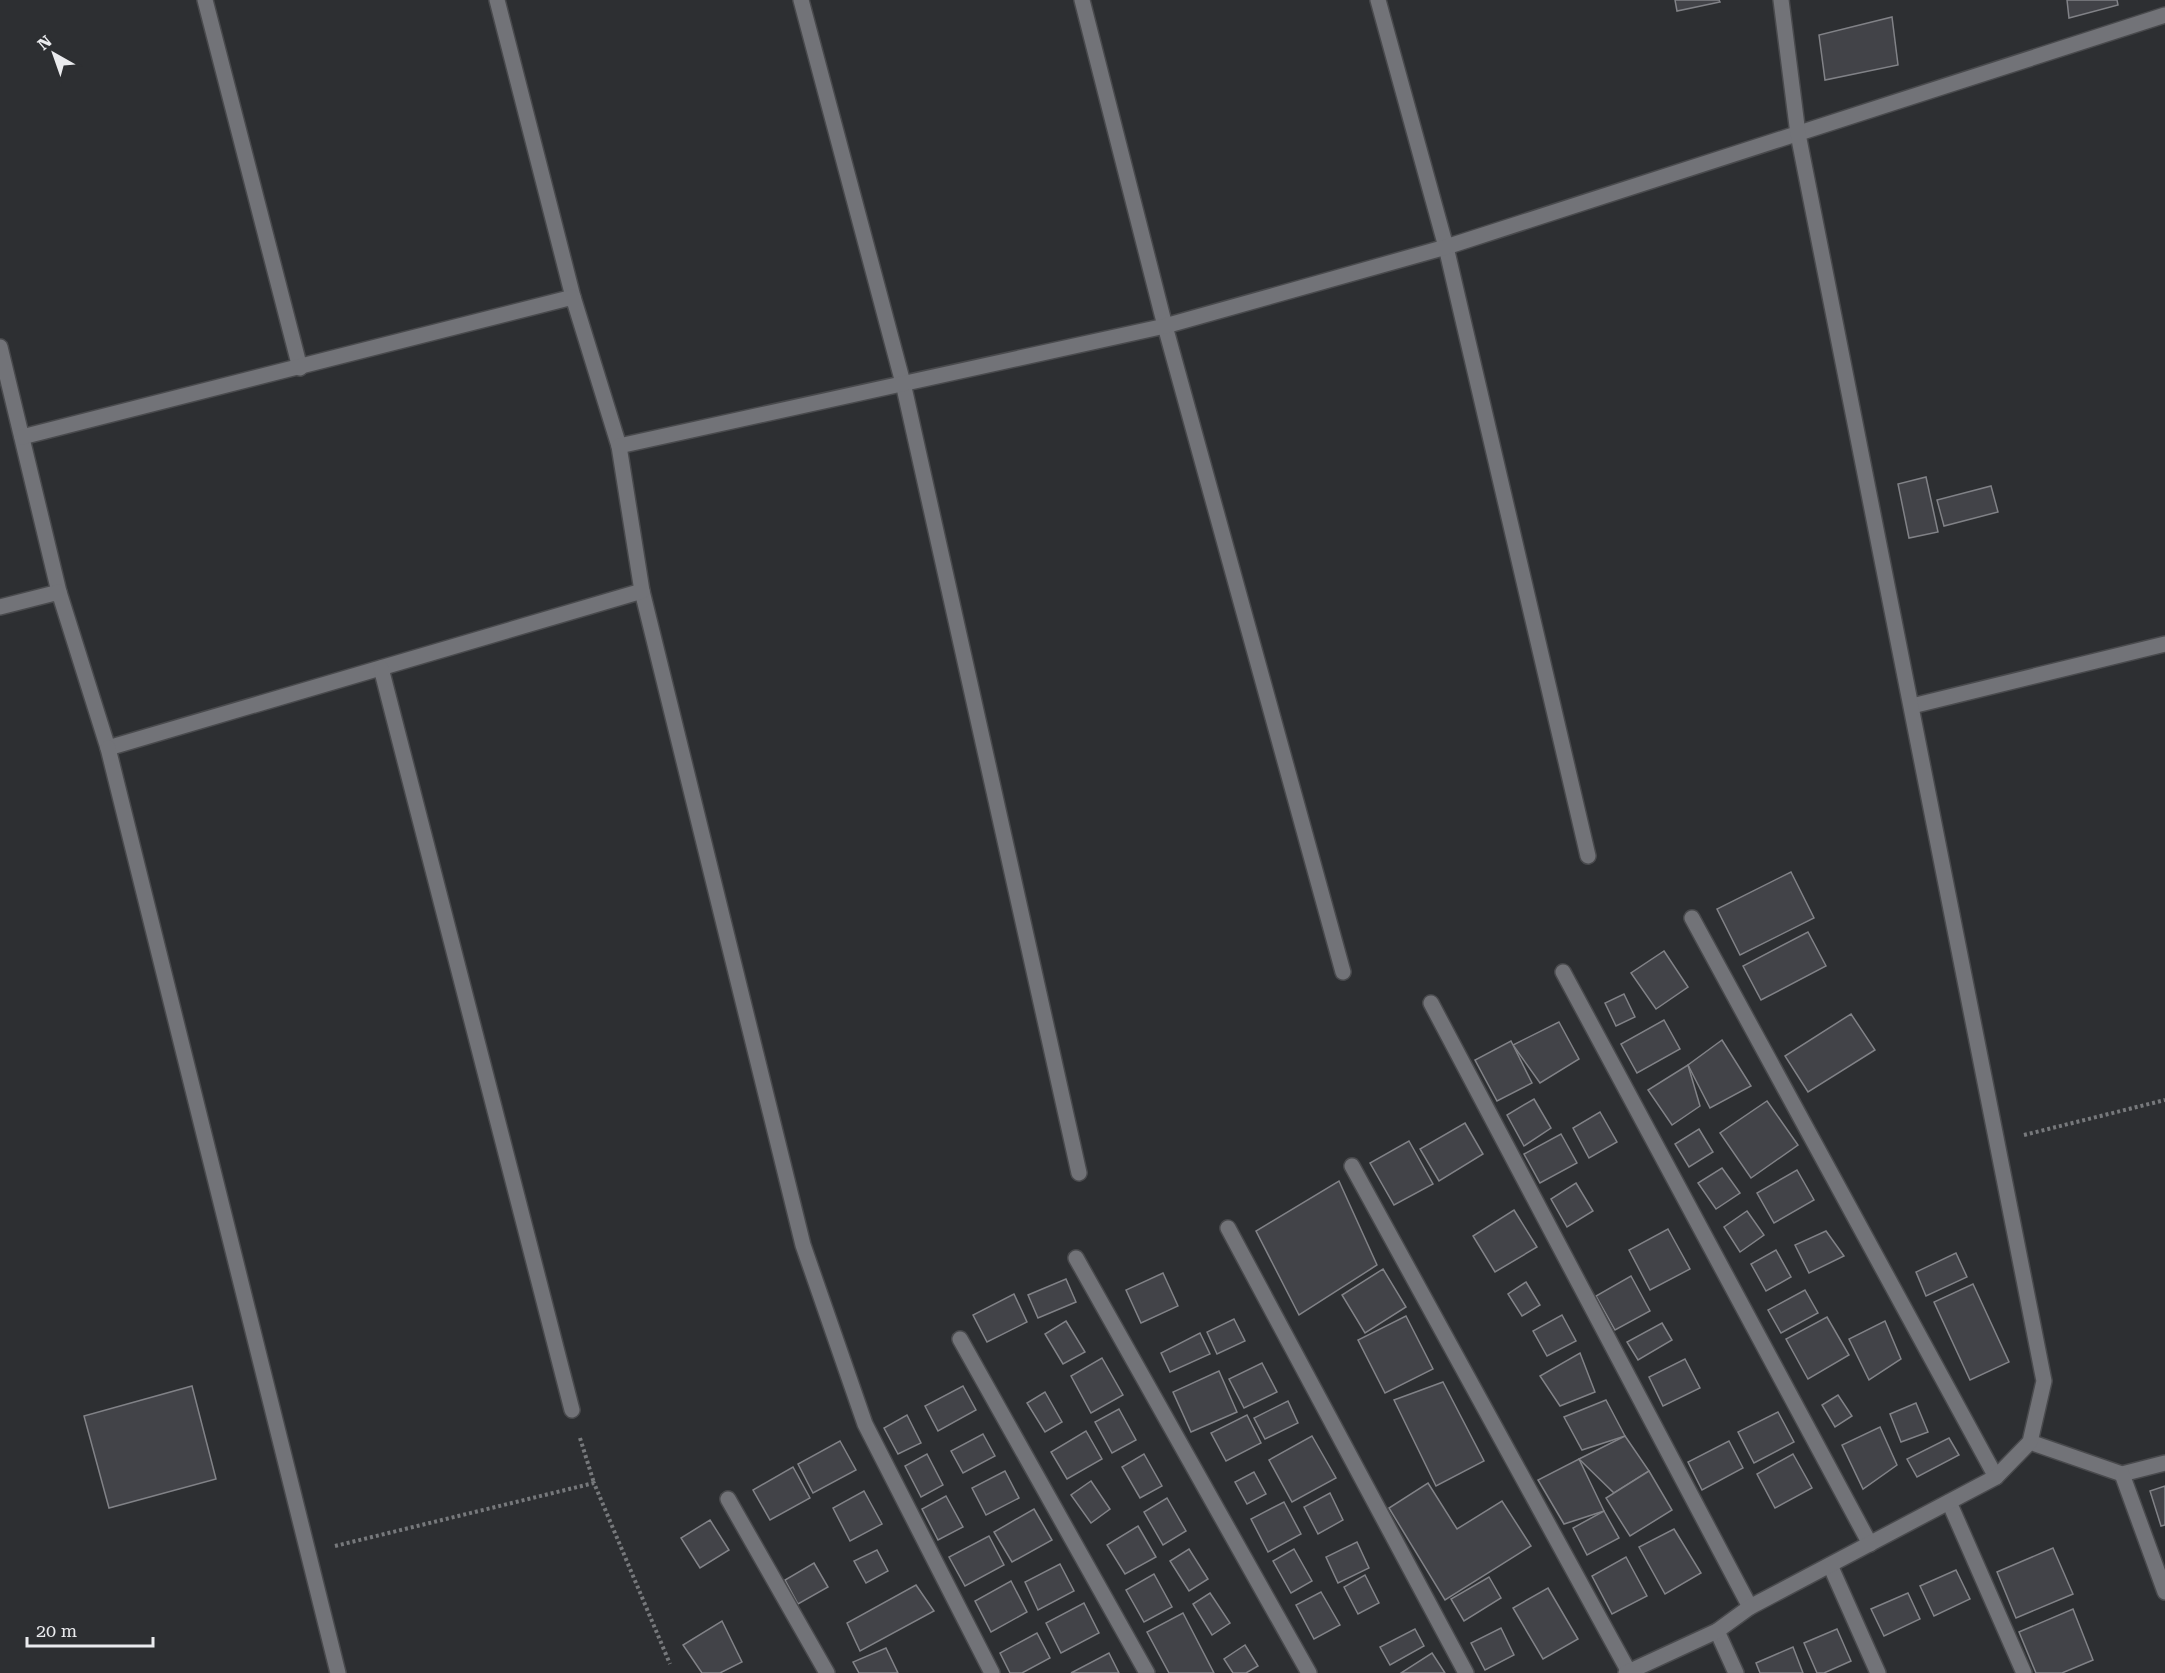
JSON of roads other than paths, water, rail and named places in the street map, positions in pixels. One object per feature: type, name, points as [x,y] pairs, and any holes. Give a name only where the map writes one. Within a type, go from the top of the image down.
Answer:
[{"type":"street","points":[[205,0],[300,368]]},
{"type":"street","points":[[497,0],[573,297],[619,446],[642,591],[802,1245],[865,1424],[992,1673]]},
{"type":"street","points":[[801,0],[903,383],[1079,1173]]},
{"type":"street","points":[[1082,0],[1165,326],[1343,972]]},
{"type":"street","points":[[1378,0],[1446,247],[1588,856]]},
{"type":"street","points":[[1352,1166],[1628,1672],[1717,1631],[1750,1607],[1996,1477],[2030,1442],[2043,1381],[1998,1142],[1798,134],[1781,0]]},
{"type":"street","points":[[619,446],[1165,326],[1446,247],[2165,15]]},
{"type":"street","points":[[22,437],[573,297]]},
{"type":"street","points":[[0,347],[59,592],[108,748],[338,1673]]},
{"type":"street","points":[[108,748],[642,591]]},
{"type":"street","points":[[0,607],[59,592]]},
{"type":"street","points":[[1912,706],[2165,644]]},
{"type":"street","points":[[381,668],[572,1410]]},
{"type":"street","points":[[1692,918],[1996,1477]]},
{"type":"street","points":[[1563,972],[1870,1544]]},
{"type":"street","points":[[1431,1003],[1750,1607]]},
{"type":"street","points":[[1228,1228],[1466,1673]]},
{"type":"street","points":[[1076,1258],[1309,1673]]},
{"type":"street","points":[[960,1339],[1147,1673]]},
{"type":"street","points":[[2030,1442],[2122,1474],[2165,1463]]},
{"type":"street","points":[[2122,1474],[2165,1592]]},
{"type":"street","points":[[728,1499],[827,1673]]},
{"type":"street","points":[[1948,1502],[2024,1673]]},
{"type":"street","points":[[1830,1565],[1878,1673]]},
{"type":"street","points":[[1717,1631],[1736,1673]]}]
